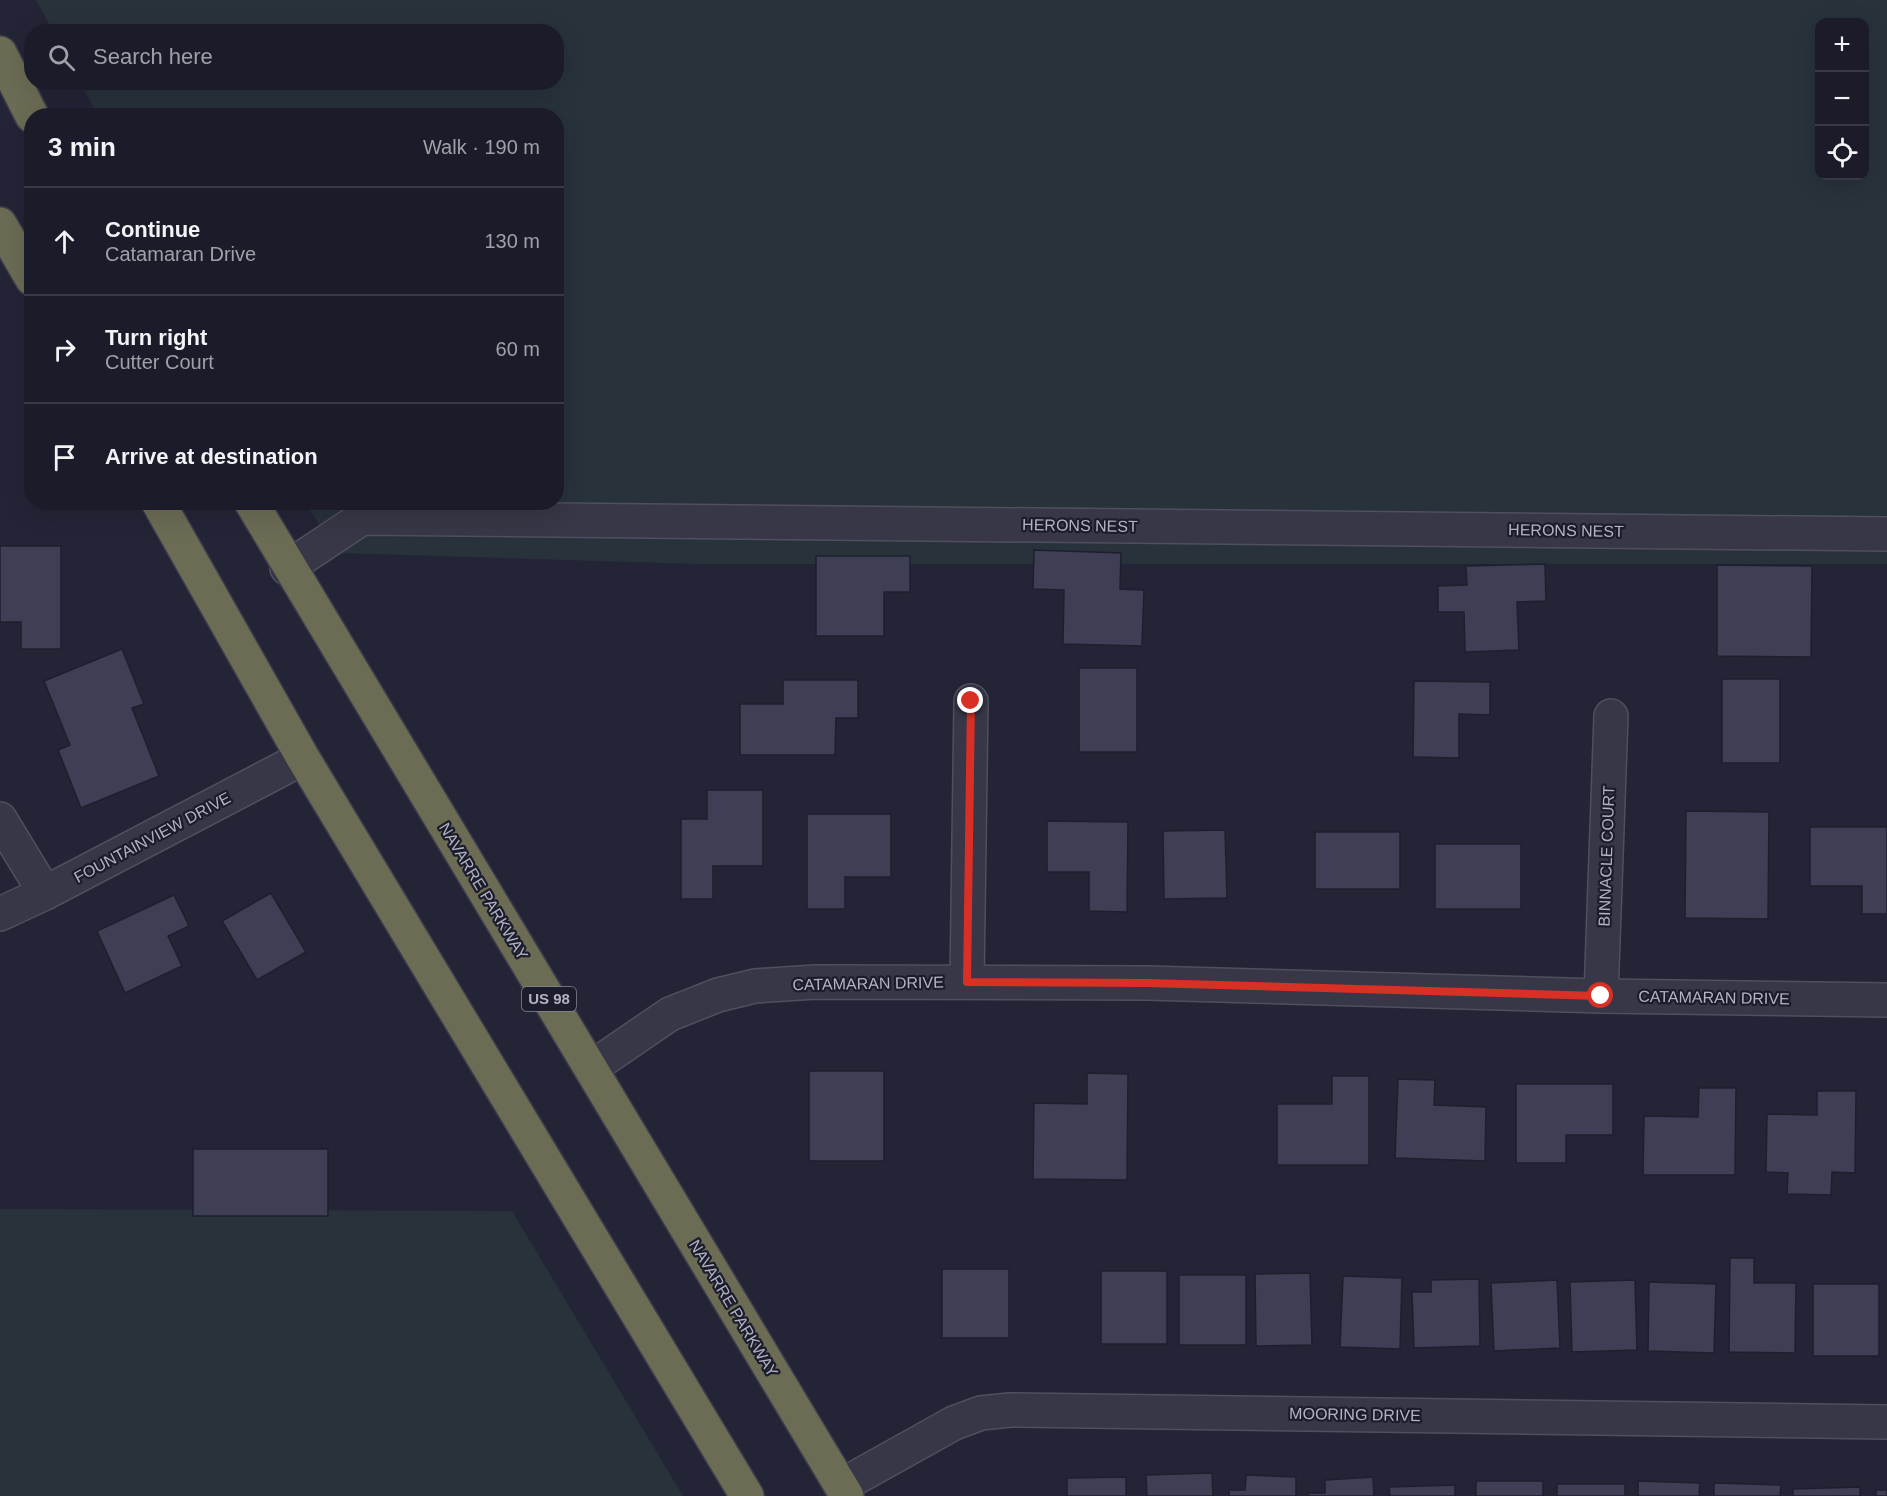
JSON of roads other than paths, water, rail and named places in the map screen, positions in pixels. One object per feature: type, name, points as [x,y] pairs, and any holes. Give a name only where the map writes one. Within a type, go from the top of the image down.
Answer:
[{"type":"highway","points":[[0,53],[28,108]]},
{"type":"highway","points":[[0,224],[24,265]]},
{"type":"highway","points":[[163,510],[303,758],[747,1496]]},
{"type":"highway","name":"NAVARRE PARKWAY","points":[[254,510],[287,568],[591,1068],[844,1491]]},
{"type":"street","name":"HERONS NEST","points":[[287,568],[362,518],[1887,534]]},
{"type":"street","points":[[967,982],[971,701]]},
{"type":"street","name":"BINNACLE COURT","points":[[1601,996],[1611,716]]},
{"type":"street","name":"FOUNTAINVIEW DRIVE","points":[[0,914],[45,893],[303,758]]},
{"type":"street","points":[[0,819],[45,893]]},
{"type":"street","name":"CATAMARAN DRIVE","points":[[591,1068],[670,1014],[718,995],[755,986],[815,982],[1147,983],[1601,996],[1887,1000]]},
{"type":"street","name":"MOORING DRIVE","points":[[844,1491],[954,1423],[981,1413],[1010,1410],[1887,1422]]}]
